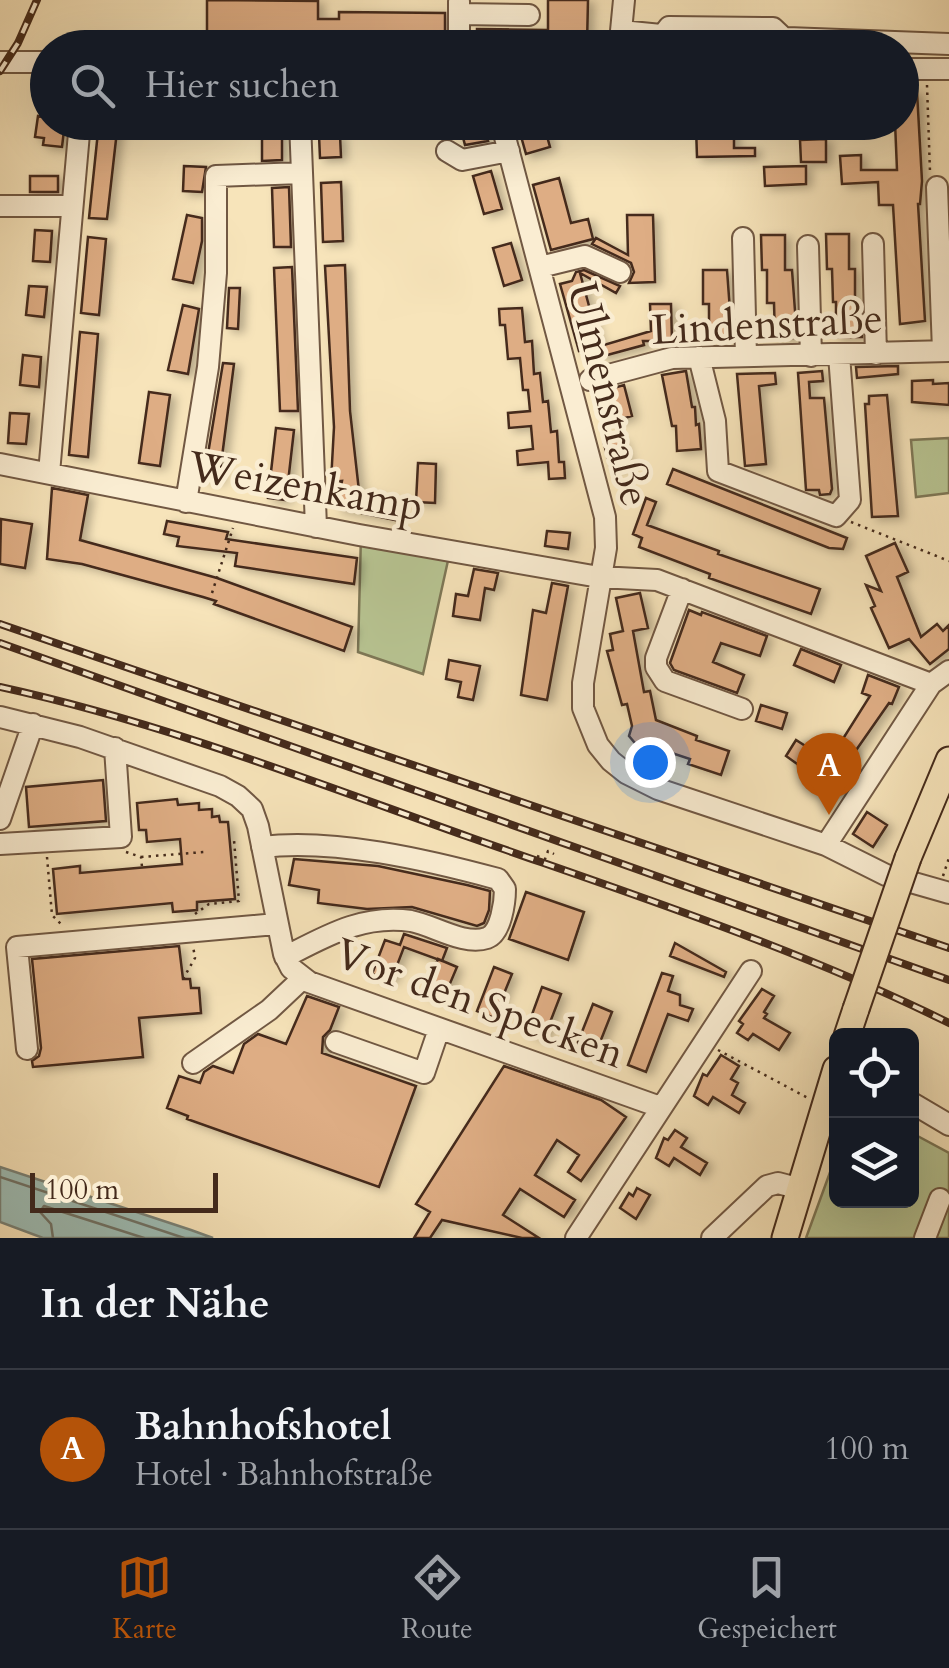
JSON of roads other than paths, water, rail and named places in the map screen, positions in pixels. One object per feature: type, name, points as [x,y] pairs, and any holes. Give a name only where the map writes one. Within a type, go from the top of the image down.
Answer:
[{"type":"main road","points":[[850,1028],[908,858],[949,760]]},
{"type":"main road","points":[[785,1238],[828,1085]]},
{"type":"street","points":[[621,30],[624,0]]},
{"type":"street","points":[[463,9],[529,16]]},
{"type":"street","points":[[666,30],[775,30]]},
{"type":"street","points":[[919,44],[949,44]]},
{"type":"street","points":[[0,62],[30,62]]},
{"type":"street","points":[[919,69],[949,69]]},
{"type":"street","points":[[48,473],[78,140]]},
{"type":"street","points":[[301,140],[316,527]]},
{"type":"street","name":"Ulmenstraße","points":[[506,140],[604,516],[606,548],[582,683],[583,708],[598,745],[610,761],[658,789],[826,845],[865,867],[949,893]]},
{"type":"street","points":[[447,151],[462,160],[509,151]]},
{"type":"street","points":[[186,502],[208,367],[216,273],[216,176],[302,173]]},
{"type":"street","points":[[934,187],[946,351]]},
{"type":"street","points":[[0,206],[72,206]]},
{"type":"street","points":[[743,238],[746,356]]},
{"type":"street","points":[[873,244],[876,354]]},
{"type":"street","points":[[808,246],[811,356]]},
{"type":"street","points":[[540,267],[586,256],[620,272]]},
{"type":"street","name":"Lindenstraße","points":[[590,380],[672,358],[946,351]]},
{"type":"street","points":[[699,357],[715,421],[718,471],[836,516],[850,500],[839,355]]},
{"type":"street","name":"Weizenkamp","points":[[0,464],[316,527],[600,577]]},
{"type":"street","points":[[600,577],[657,580],[931,684]]},
{"type":"street","points":[[682,589],[656,658],[659,674],[666,681],[742,709]]},
{"type":"street","points":[[826,845],[931,684],[949,670]]},
{"type":"street","name":"Vor den Specken","points":[[0,717],[115,748],[238,796],[252,809],[286,957],[291,968],[304,978],[660,1107]]},
{"type":"street","points":[[0,819],[32,724]]},
{"type":"street","points":[[0,844],[120,837],[115,748]]},
{"type":"street","points":[[262,846],[288,844],[429,861],[498,879],[505,889],[496,930],[482,939],[410,921],[367,922],[345,926],[286,957]]},
{"type":"street","points":[[27,1049],[17,947],[276,924]]},
{"type":"street","points":[[576,1238],[752,971]]},
{"type":"street","points":[[194,1063],[268,1010],[304,978]]},
{"type":"street","points":[[336,1042],[424,1073],[440,1029]]},
{"type":"street","points":[[919,1108],[949,1124]]},
{"type":"street","points":[[712,1238],[767,1186],[778,1183],[801,1189]]},
{"type":"street","points":[[926,1238],[940,1199]]},
{"type":"water","points":[[0,1167],[213,1238],[43,1238],[0,1222]]},
{"type":"railway","points":[[0,71],[18,43],[37,0]]},
{"type":"railway","points":[[0,624],[949,948]]},
{"type":"railway","points":[[0,643],[949,980]]},
{"type":"railway","points":[[0,687],[119,717],[295,775],[712,923],[832,970],[949,1023]]},
{"type":"place","name":"Bahnhofshotel","points":[[829,815]]}]
